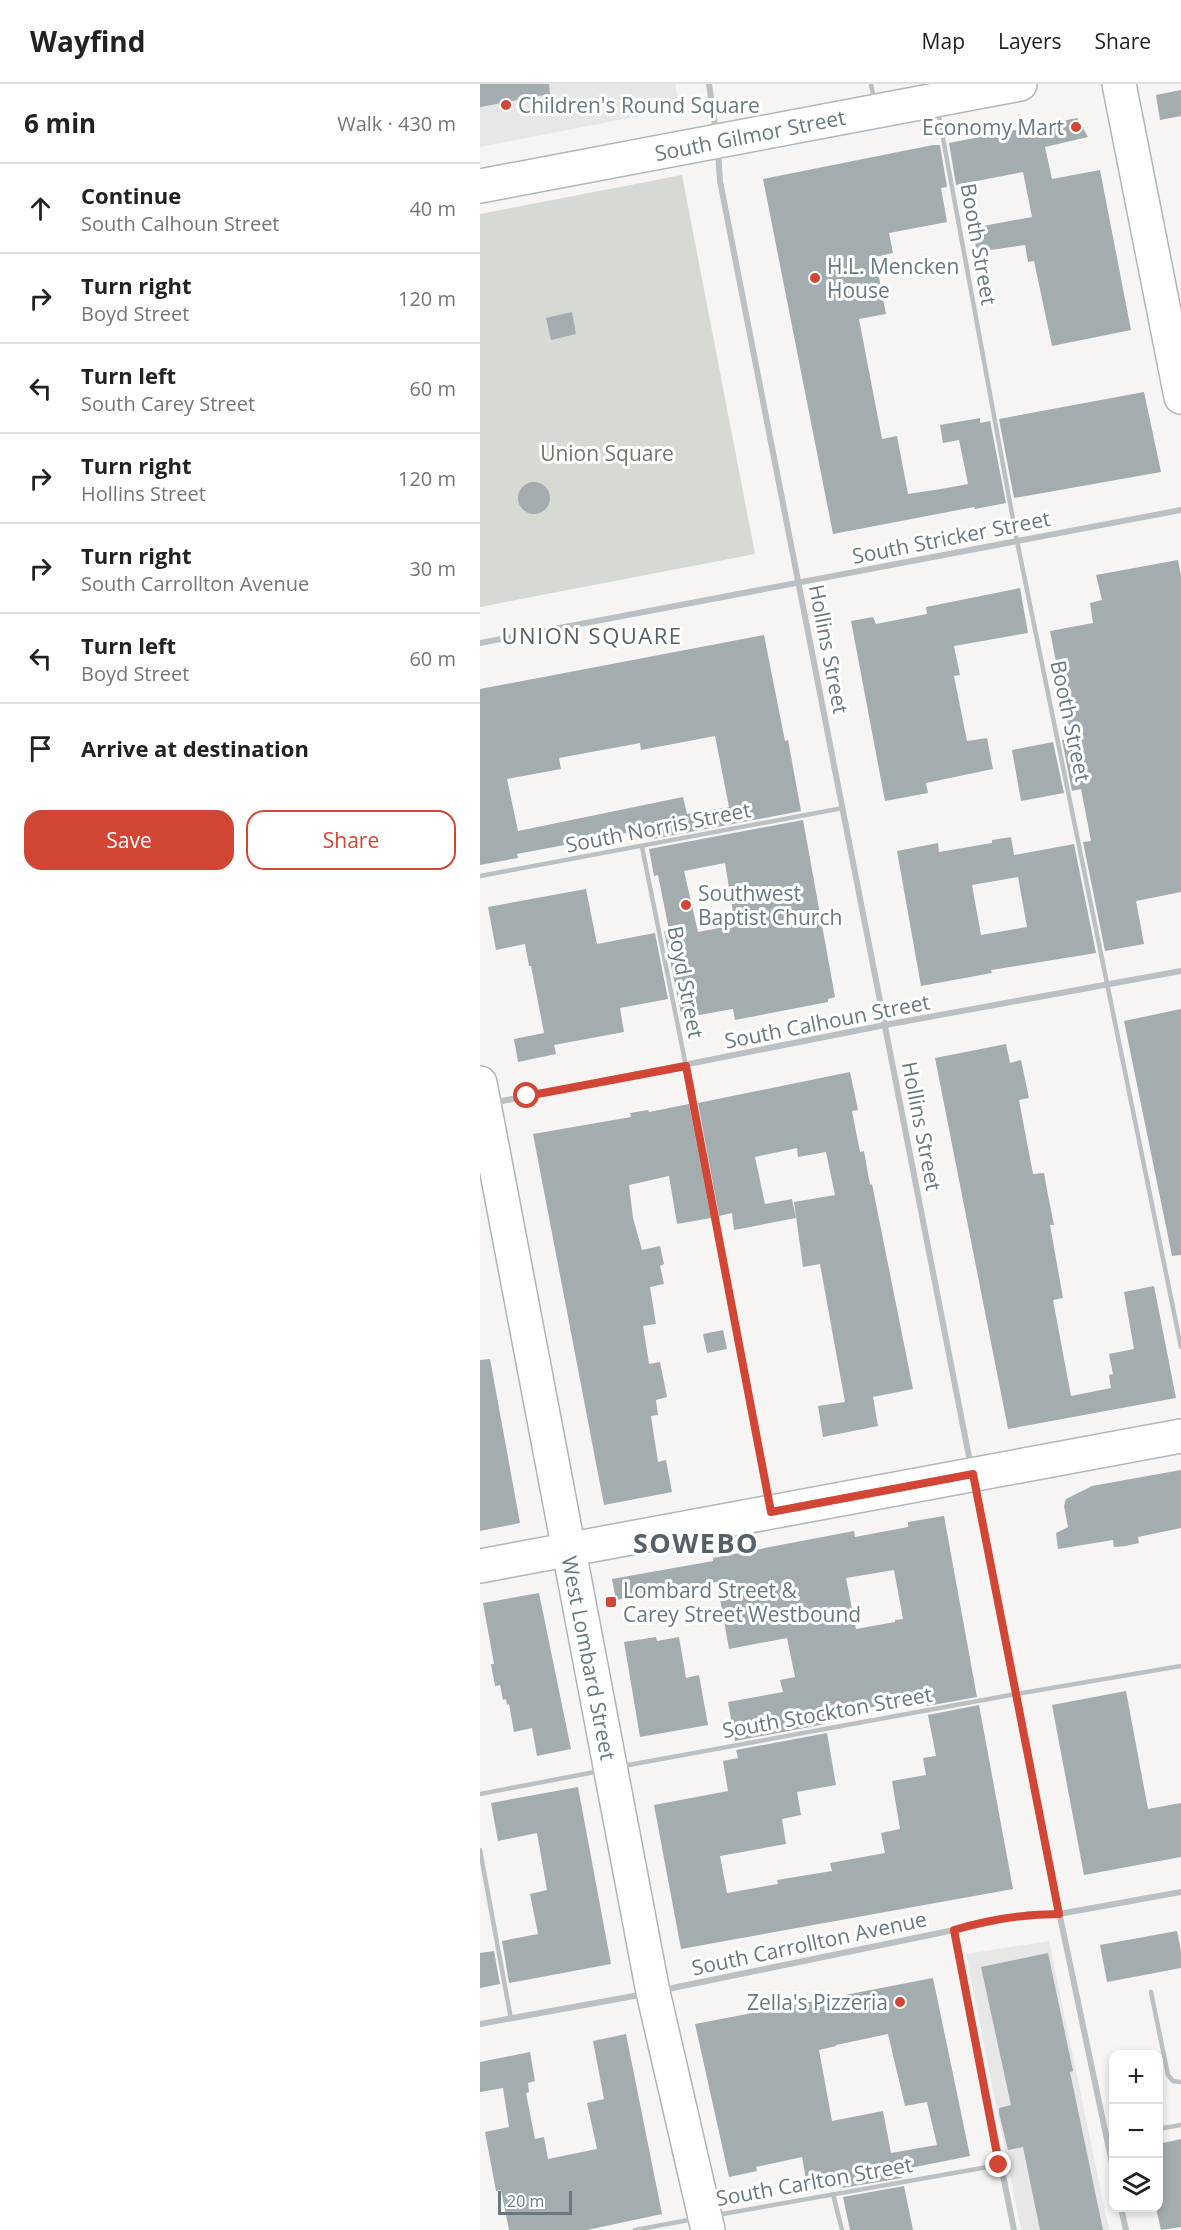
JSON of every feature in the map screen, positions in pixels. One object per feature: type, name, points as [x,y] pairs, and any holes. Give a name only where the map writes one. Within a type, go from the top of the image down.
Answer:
[{"type":"main road","name":"South Gilmor Street","points":[[480,186],[717,142],[873,98],[936,100],[1020,84]]},
{"type":"main road","points":[[1119,84],[1181,397]]},
{"type":"main road","name":"West Lombard Street","points":[[481,1098],[652,1992],[707,2224]]},
{"type":"main road","points":[[480,1566],[1181,1436]]},
{"type":"street","name":"Hollins Street","points":[[709,84],[720,181],[1059,1914],[1109,2134]]},
{"type":"street","name":"South Stricker Street","points":[[480,643],[1181,510]]},
{"type":"street","name":"South Calhoun Street","points":[[481,1098],[686,1066],[885,1025],[1181,971]]},
{"type":"street","name":"South Carrollton Avenue","points":[[480,2024],[652,1992],[1029,1914],[1059,1914],[1181,1892]]},
{"type":"street","points":[[954,1930],[999,2165],[1014,2230]]},
{"type":"street","points":[[1122,2212],[1125,2230]]},
{"type":"lane","name":"Booth Street","points":[[936,100],[1017,541],[1181,1347]]},
{"type":"lane","name":"South Norris Street","points":[[480,876],[843,808]]},
{"type":"lane","name":"Boyd Street","points":[[642,847],[771,1512]]},
{"type":"lane","name":"South Stockton Street","points":[[480,1794],[1016,1694],[1181,1666]]},
{"type":"lane","points":[[480,1850],[511,2020]]},
{"type":"lane","points":[[1151,1992],[1168,2075],[1173,2081],[1181,2082]]},
{"type":"lane","points":[[1163,2128],[1181,2125]]},
{"type":"lane","name":"South Carlton Street","points":[[635,2230],[707,2224],[833,2194],[999,2165]]},
{"type":"lane","points":[[833,2194],[842,2230]]},
{"type":"shaded area","points":[[480,84],[675,84],[680,108],[480,147]]},
{"type":"shaded area","points":[[1049,1941],[1109,2230],[1021,2230],[966,1954]]},
{"type":"green space","name":"Union Square","points":[[682,175],[755,554],[480,607],[480,214]]},
{"type":"building","points":[[480,84],[549,84],[550,94],[480,107]]},
{"type":"building","points":[[1181,90],[1181,116],[1160,120],[1156,95]]},
{"type":"building","points":[[1077,118],[1088,137],[1045,147],[1052,179],[1100,170],[1131,330],[1052,346],[1034,261],[1028,262],[1025,245],[977,252],[972,228],[1032,217],[1023,172],[956,185],[949,143]]},
{"type":"building","points":[[940,145],[947,187],[941,188],[947,222],[889,233],[893,253],[875,257],[886,314],[859,319],[882,439],[897,436],[908,494],[941,489],[968,484],[959,440],[943,443],[940,425],[980,418],[980,423],[990,421],[1006,503],[833,534],[763,179]]},
{"type":"building","points":[[572,312],[576,334],[551,340],[546,318]]},
{"type":"building","points":[[1144,392],[1161,472],[1014,498],[999,419]]},
{"type":"building","points":[[534,482],[545,487],[550,498],[545,509],[534,514],[523,509],[518,498],[523,487]]},
{"type":"building","points":[[1178,560],[1181,576],[1181,892],[1136,901],[1144,944],[1105,951],[1083,842],[1091,841],[1081,789],[1072,791],[1062,740],[1071,739],[1050,631],[1093,623],[1090,603],[1102,600],[1096,575]]},
{"type":"building","points":[[1020,588],[1028,633],[954,646],[960,675],[954,676],[967,741],[987,738],[993,769],[926,783],[928,793],[885,801],[851,621],[873,617],[876,624],[927,614],[926,607]]},
{"type":"building","points":[[764,635],[785,741],[788,740],[801,811],[648,840],[646,829],[596,839],[597,843],[576,847],[575,843],[517,854],[518,858],[480,865],[480,689]],"holes":[[[715,736],[729,807],[687,814],[683,797],[518,831],[507,779],[561,769],[559,758],[640,743],[641,750]]]},
{"type":"building","points":[[1053,742],[1064,793],[1021,801],[1012,750]]},
{"type":"building","points":[[803,820],[835,997],[828,999],[828,1002],[735,1020],[733,1009],[682,1018],[664,931],[669,930],[658,875],[654,876],[649,849]],"holes":[[[725,863],[735,925],[698,932],[684,871]]]},
{"type":"building","points":[[1011,837],[1014,855],[1074,844],[1096,953],[991,970],[992,973],[921,986],[897,851],[938,843],[939,852],[992,843],[992,840]],"holes":[[[1018,877],[1027,927],[981,935],[972,885]]]},
{"type":"building","points":[[586,889],[597,944],[655,933],[668,999],[620,1008],[624,1032],[554,1045],[556,1054],[518,1062],[514,1039],[544,1033],[525,944],[496,950],[488,907]]},
{"type":"building","points":[[1181,1009],[1181,1255],[1172,1256],[1124,1021]]},
{"type":"building","points":[[1006,1044],[1010,1063],[1021,1060],[1029,1098],[1019,1100],[1033,1174],[1044,1173],[1054,1225],[1050,1225],[1063,1298],[1053,1300],[1071,1396],[1111,1388],[1109,1375],[1113,1374],[1109,1354],[1134,1349],[1124,1292],[1154,1286],[1176,1398],[1008,1429],[935,1058]]},
{"type":"building","points":[[850,1072],[858,1110],[852,1111],[860,1152],[864,1151],[870,1185],[872,1184],[913,1389],[873,1397],[878,1426],[823,1437],[818,1406],[845,1402],[820,1264],[803,1267],[794,1202],[835,1195],[826,1152],[798,1157],[797,1148],[755,1157],[765,1204],[792,1199],[796,1218],[734,1230],[732,1213],[719,1216],[698,1103]]},
{"type":"building","points":[[689,1104],[711,1218],[677,1224],[669,1176],[629,1185],[633,1218],[642,1250],[660,1246],[664,1264],[660,1266],[664,1284],[650,1287],[656,1324],[643,1326],[649,1364],[660,1362],[667,1397],[656,1400],[658,1415],[651,1416],[658,1462],[666,1460],[672,1492],[604,1505],[533,1134],[631,1117],[630,1113],[648,1110],[649,1112]]},
{"type":"building","points":[[723,1330],[727,1349],[707,1353],[703,1334]]},
{"type":"building","points":[[490,1359],[520,1523],[480,1531],[480,1360]]},
{"type":"building","points":[[1181,1470],[1181,1528],[1138,1537],[1139,1543],[1126,1546],[1114,1547],[1113,1540],[1058,1549],[1056,1533],[1068,1527],[1064,1506],[1066,1499],[1092,1486]]},
{"type":"building","points":[[944,1516],[977,1697],[927,1706],[926,1700],[906,1704],[906,1701],[824,1716],[825,1724],[735,1741],[728,1702],[783,1692],[780,1680],[795,1677],[787,1638],[729,1649],[717,1582],[616,1600],[612,1579],[713,1561],[713,1558],[854,1531],[855,1537],[908,1527],[908,1522]],"holes":[[[894,1570],[903,1619],[856,1629],[846,1578]]]},
{"type":"building","points":[[539,1593],[571,1749],[537,1756],[532,1728],[514,1732],[509,1704],[507,1705],[506,1699],[503,1700],[500,1685],[495,1686],[491,1664],[494,1664],[483,1603]]},
{"type":"building","points":[[656,1637],[657,1641],[679,1637],[686,1678],[699,1675],[708,1725],[640,1737],[624,1642]]},
{"type":"building","points":[[1126,1691],[1148,1809],[1181,1803],[1181,1857],[1084,1875],[1052,1705]]},
{"type":"building","points":[[979,1705],[1013,1889],[681,1949],[654,1805],[728,1791],[723,1761],[738,1758],[736,1750],[827,1733],[836,1785],[797,1792],[801,1815],[782,1819],[786,1844],[720,1856],[727,1893],[778,1884],[777,1880],[832,1871],[830,1863],[885,1853],[881,1833],[900,1829],[892,1781],[926,1775],[923,1758],[936,1756],[928,1715]]},
{"type":"building","points":[[578,1787],[611,1964],[509,1983],[502,1941],[538,1934],[530,1894],[547,1890],[537,1833],[498,1841],[491,1803]]},
{"type":"building","points":[[1177,1931],[1181,1951],[1181,1968],[1107,1982],[1100,1945]]},
{"type":"building","points":[[494,1951],[500,1984],[480,1988],[480,1953]]},
{"type":"building","points":[[1048,1953],[1103,2230],[1040,2230],[1023,2147],[1008,2150],[999,2113],[999,2108],[1011,2105],[981,1967]]},
{"type":"building","points":[[933,1978],[970,2156],[900,2170],[902,2178],[842,2188],[840,2179],[807,2185],[802,2157],[756,2167],[757,2171],[729,2177],[695,2024]],"holes":[[[888,2034],[905,2106],[927,2102],[937,2145],[891,2153],[883,2111],[832,2121],[819,2050]]]},
{"type":"building","points":[[626,2034],[662,2214],[587,2230],[509,2230],[501,2190],[496,2191],[485,2132],[509,2127],[503,2088],[480,2092],[480,2062],[530,2052],[535,2081],[528,2083],[529,2092],[526,2093],[535,2139],[544,2137],[548,2159],[597,2149],[587,2103],[604,2099],[593,2041]]},
{"type":"building","points":[[1181,2139],[1181,2227],[1161,2230],[1157,2212],[1163,2212],[1163,2143]]},
{"type":"building","points":[[904,2186],[913,2230],[850,2230],[843,2197]]},
{"type":"place","name":"Children's Round Square","points":[[506,105]]},
{"type":"place","name":"Economy Mart","points":[[1076,127]]},
{"type":"place","name":"H.L. Mencken House","points":[[815,278]]},
{"type":"place","name":"Southwest Baptist Church","points":[[686,905]]},
{"type":"place","name":"Lombard Street & Carey Street Westbound","points":[[611,1602]]},
{"type":"place","name":"Zella's Pizzeria","points":[[900,2002]]},
{"type":"district","name":"UNION SQUARE","points":[[592,635]]},
{"type":"district","name":"SOWEBO","points":[[696,1542]]},
{"type":"route","points":[[527,1096],[686,1066],[771,1512],[973,1474],[1059,1914],[1029,1914],[954,1930],[999,2165]]}]
